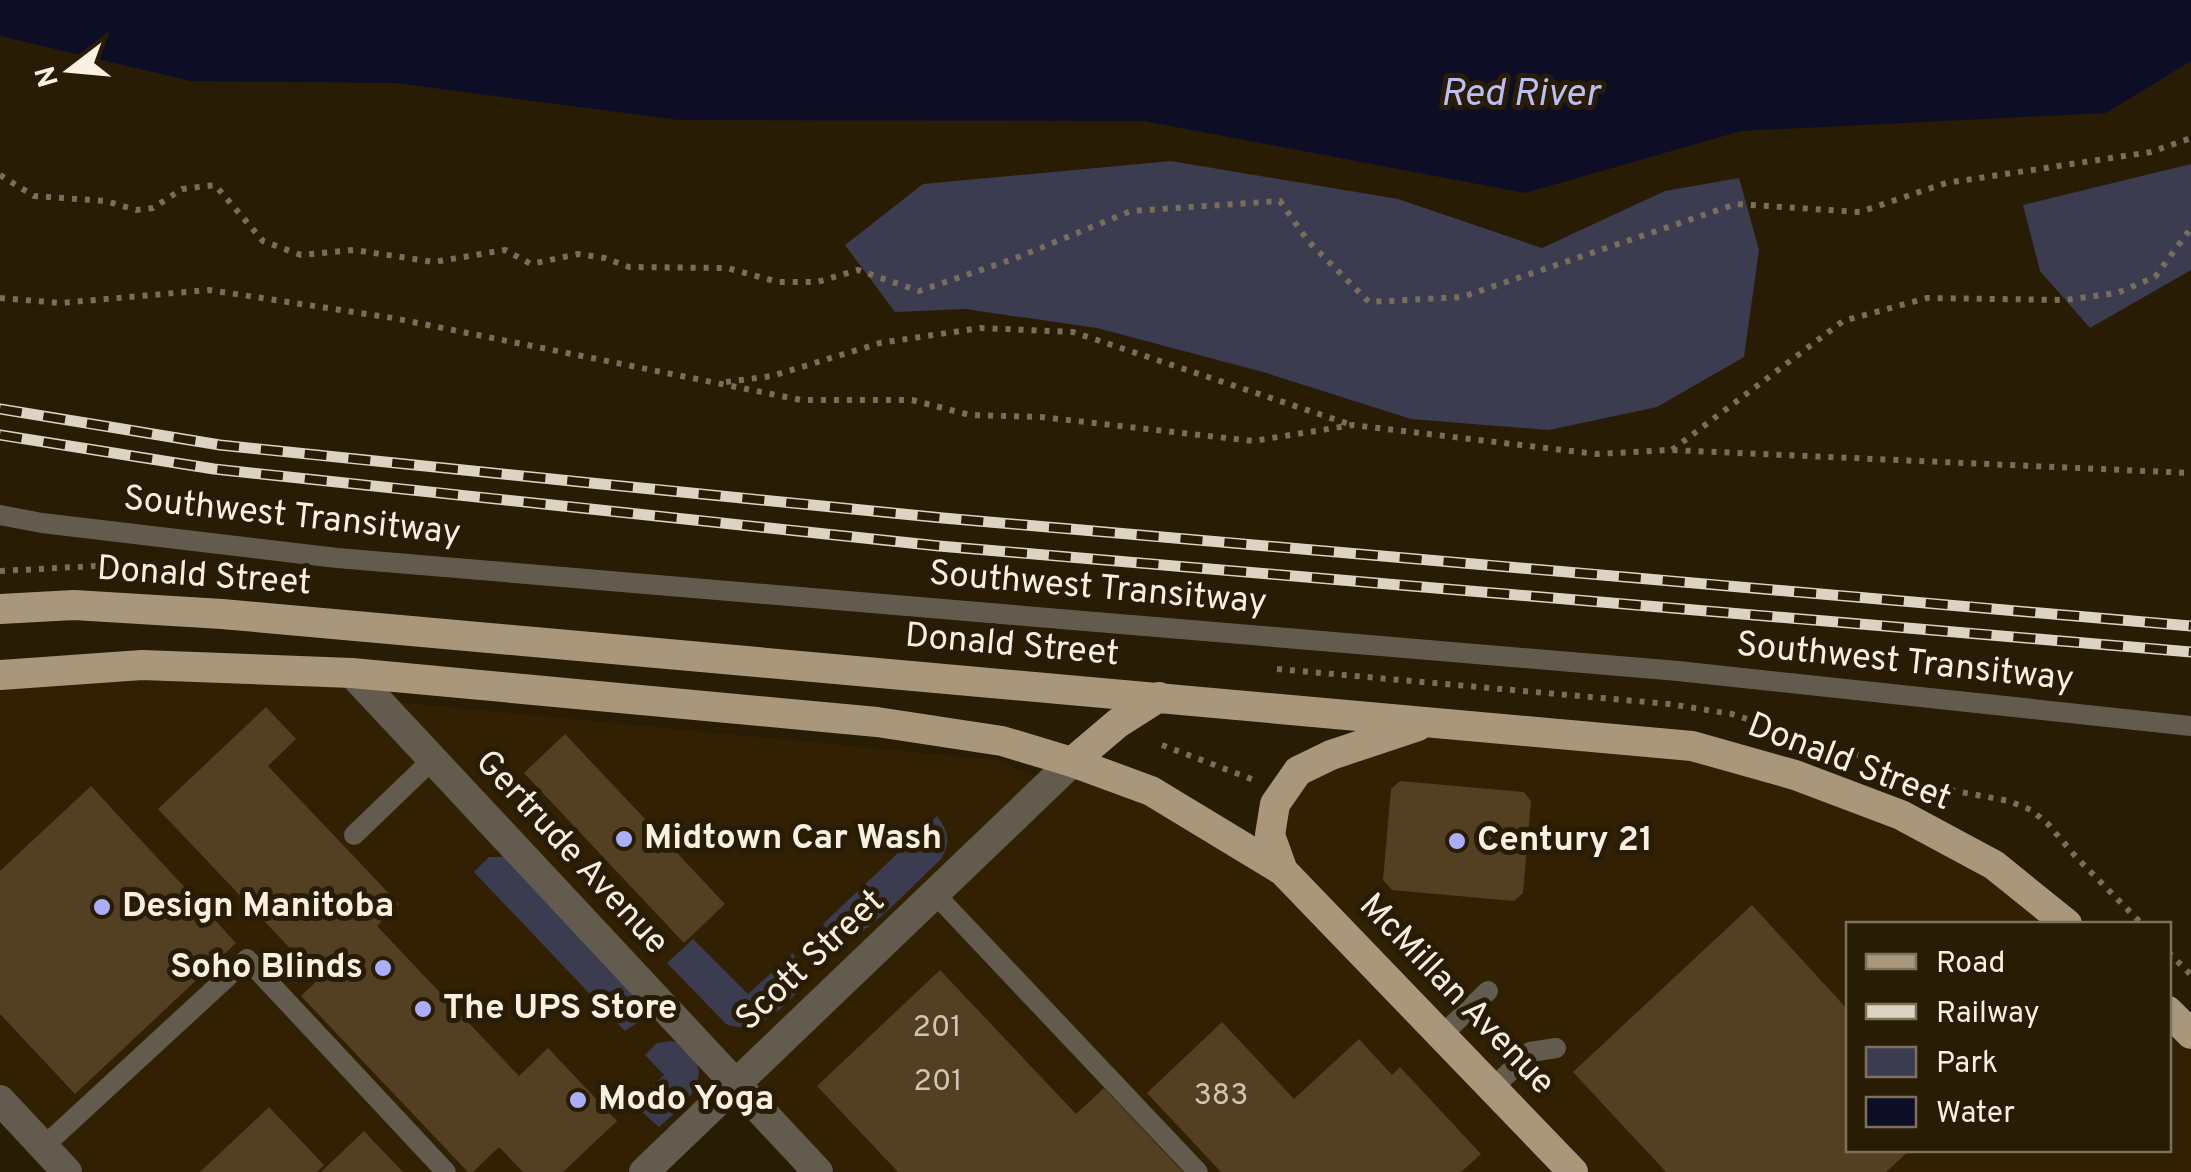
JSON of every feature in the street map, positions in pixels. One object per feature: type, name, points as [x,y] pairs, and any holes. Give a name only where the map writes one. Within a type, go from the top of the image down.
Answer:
[{"type":"main road","name":"Donald Street","points":[[0,610],[74,605],[222,614],[1692,746],[1795,775],[1883,808],[1994,865],[2065,922]]},
{"type":"main road","points":[[0,675],[142,666],[352,672],[877,722],[1002,740],[1151,791],[1283,871]]},
{"type":"main road","points":[[1072,762],[1138,707],[1159,697]]},
{"type":"main road","points":[[1283,871],[1270,835],[1275,804],[1298,771],[1331,754],[1430,722]]},
{"type":"main road","name":"McMillan Avenue","points":[[1283,871],[1573,1172]]},
{"type":"main road","points":[[2171,1014],[2191,1034]]},
{"type":"street","name":"Gertrude Avenue","points":[[352,672],[818,1172]]},
{"type":"street","name":"Scott Street","points":[[644,1172],[1072,762]]},
{"type":"street","points":[[0,1100],[68,1172]]},
{"type":"lane","name":"Southwest Transitway","points":[[0,515],[337,558],[1678,671],[2191,726]]},
{"type":"lane","points":[[354,835],[432,760]]},
{"type":"lane","points":[[936,895],[1198,1172]]},
{"type":"lane","points":[[44,1147],[247,959],[446,1172]]},
{"type":"lane","points":[[1443,1034],[1488,991]]},
{"type":"lane","points":[[1494,1087],[1530,1052],[1556,1048]]},
{"type":"path","points":[[0,175],[34,196],[106,201],[136,210],[154,208],[182,189],[215,185],[263,241],[301,255],[354,250],[434,262],[505,250],[532,264],[578,254],[630,267],[727,268],[778,282],[817,282],[858,270],[919,291],[1016,258],[1132,210],[1280,200],[1308,241],[1369,302],[1462,297],[1736,204],[1860,212],[1946,183],[2151,152],[2191,138]]},
{"type":"path","points":[[1671,450],[1843,321],[1927,298],[2064,300],[2117,293],[2155,276],[2191,228]]},
{"type":"path","points":[[0,298],[60,303],[209,290],[393,318],[801,400],[912,400],[970,415],[1041,417],[1253,440],[1352,426]]},
{"type":"path","points":[[720,383],[772,376],[880,344],[980,328],[1074,332],[1352,426],[1596,454],[1671,450],[2191,473]]},
{"type":"path","points":[[1162,745],[1256,780]]},
{"type":"path","points":[[2171,955],[2191,975]]},
{"type":"shaded area","points":[[352,673],[377,700],[996,760],[1051,782],[1072,762],[1281,870],[1270,835],[1298,771],[1430,722],[1692,746],[1901,815],[2064,922],[1846,922],[1846,1152],[2171,1152],[2171,1013],[2191,1034],[2191,1172],[818,1172],[734,1084],[644,1172],[67,1172],[0,1100],[0,675]]},
{"type":"green space","points":[[1171,161],[1398,199],[1542,248],[1665,191],[1739,178],[1759,250],[1744,357],[1657,407],[1549,430],[1411,419],[1263,372],[1097,328],[965,309],[895,312],[845,245],[923,184]]},
{"type":"green space","points":[[2191,164],[2191,270],[2090,328],[2040,271],[2023,205]]},
{"type":"green space","points":[[937,816],[947,837],[941,859],[882,916],[857,934],[845,939],[831,933],[823,924]]},
{"type":"green space","points":[[489,857],[505,857],[644,1006],[637,1023],[625,1031],[474,872]]},
{"type":"green space","points":[[693,939],[748,994],[793,953],[805,984],[761,1023],[739,1027],[726,1024],[667,963]]},
{"type":"green space","points":[[671,1041],[689,1050],[699,1074],[691,1094],[659,1127],[634,1105],[664,1075],[645,1055],[657,1043]]},
{"type":"water","name":"Red River","points":[[0,0],[2191,0],[2191,61],[2106,113],[1741,131],[1525,193],[1144,121],[679,120],[396,83],[191,81],[0,36]]},
{"type":"building","points":[[266,707],[296,739],[268,766],[399,904],[377,926],[519,1076],[548,1048],[617,1121],[563,1172],[523,1172],[499,1147],[473,1172],[468,1172],[301,996],[319,979],[158,809]]},
{"type":"building","name":"Midtown Car Wash","points":[[565,734],[725,904],[684,943],[524,773]]},
{"type":"building","name":"Century 21","points":[[1400,781],[1524,792],[1531,801],[1523,893],[1514,901],[1392,890],[1383,880],[1391,789]]},
{"type":"building","name":"Design Manitoba","points":[[91,786],[236,943],[75,1094],[0,1014],[0,871]]},
{"type":"building","points":[[1752,905],[1846,1008],[1846,1152],[1908,1152],[1886,1172],[1666,1172],[1573,1072]]},
{"type":"building","points":[[940,970],[1076,1114],[1104,1088],[1183,1172],[898,1172],[817,1086]]},
{"type":"building","points":[[1222,1022],[1294,1099],[1359,1039],[1392,1075],[1400,1067],[1481,1154],[1461,1172],[1221,1172],[1147,1093]]},
{"type":"building","points":[[269,1107],[324,1165],[317,1172],[200,1172]]},
{"type":"building","points":[[364,1131],[403,1172],[321,1172]]},
{"type":"railway","points":[[0,409],[220,445],[943,518],[2191,626]]},
{"type":"railway","points":[[0,435],[214,469],[939,546],[2191,652]]},
{"type":"place","name":"Midtown Car Wash","points":[[624,839]]},
{"type":"place","name":"Century 21","points":[[1457,841]]},
{"type":"place","name":"Design Manitoba","points":[[102,907]]},
{"type":"place","name":"Soho Blinds","points":[[383,968]]},
{"type":"place","name":"The UPS Store","points":[[423,1009]]},
{"type":"place","name":"Modo Yoga","points":[[578,1100]]}]
